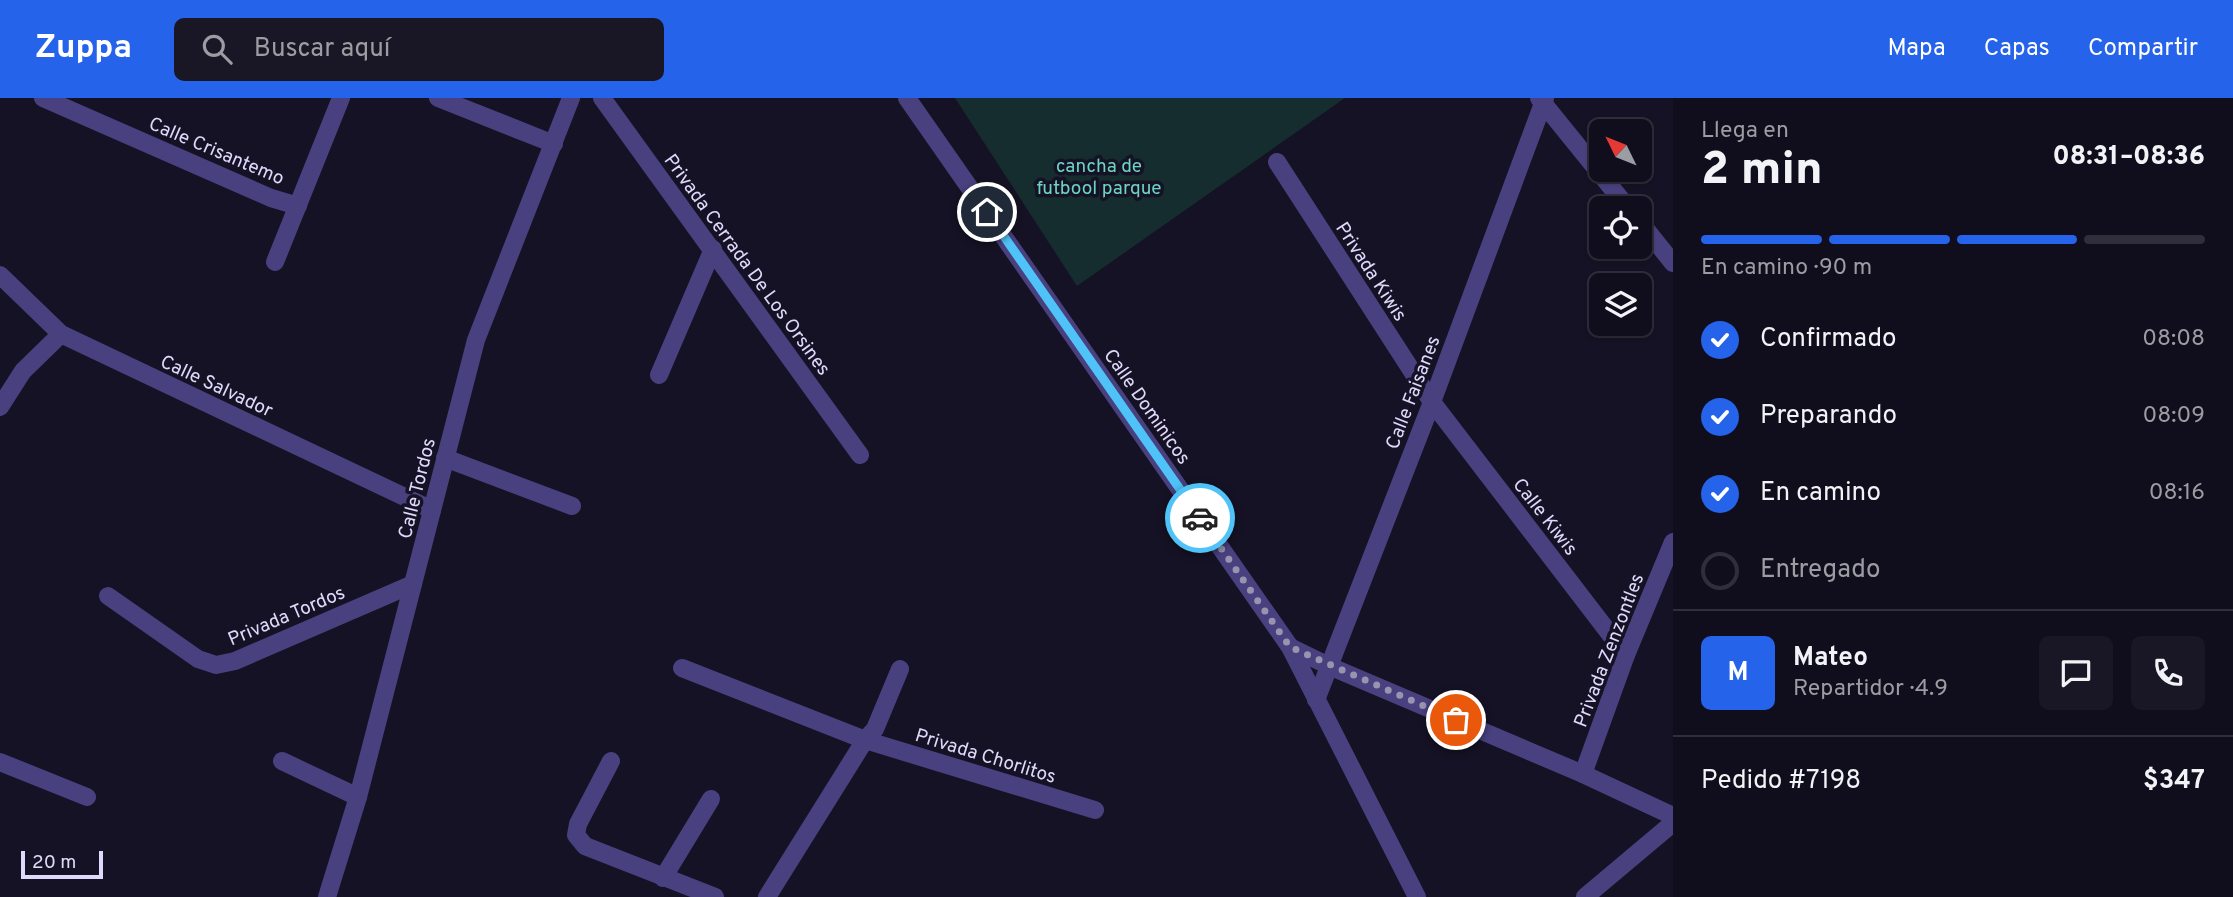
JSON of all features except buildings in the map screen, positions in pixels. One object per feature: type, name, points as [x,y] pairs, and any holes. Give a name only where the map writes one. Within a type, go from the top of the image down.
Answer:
[{"type":"street","name":"Calle Crisantemo","points":[[43,98],[271,198],[298,206]]},
{"type":"street","points":[[275,262],[341,98]]},
{"type":"street","points":[[438,98],[554,144]]},
{"type":"street","name":"Calle Tordos","points":[[327,897],[358,797],[476,340],[571,98]]},
{"type":"street","name":"Privada Cerrada De Los Orsines","points":[[602,98],[860,455]]},
{"type":"street","name":"Calle Dominicos","points":[[907,98],[1290,647],[1417,897]]},
{"type":"street","points":[[1542,100],[1618,196]]},
{"type":"street","name":"Calle Faisanes","points":[[1316,700],[1432,402],[1542,100]]},
{"type":"street","name":"Privada Kiwis","points":[[1277,162],[1432,402]]},
{"type":"street","points":[[1652,237],[1673,263]]},
{"type":"street","points":[[659,374],[713,249]]},
{"type":"street","name":"Calle Salvador","points":[[0,275],[61,334],[432,510]]},
{"type":"street","points":[[0,407],[23,371],[61,334]]},
{"type":"street","name":"Calle Kiwis","points":[[1432,402],[1626,655]]},
{"type":"street","points":[[445,458],[572,506]]},
{"type":"street","name":"Privada Zenzontles","points":[[1583,774],[1626,655],[1673,542]]},
{"type":"street","name":"Privada Tordos","points":[[108,596],[198,659],[216,665],[235,661],[413,584]]},
{"type":"street","points":[[1290,647],[1673,816]]},
{"type":"street","name":"Privada Chorlitos","points":[[682,668],[865,740],[1095,810]]},
{"type":"street","points":[[767,897],[874,729],[900,668]]},
{"type":"street","points":[[282,761],[358,797]]},
{"type":"street","points":[[611,761],[578,824],[576,835],[585,846],[715,897]]},
{"type":"street","points":[[0,762],[87,797]]},
{"type":"street","points":[[663,878],[711,799]]},
{"type":"street","points":[[1585,897],[1673,823]]},
{"type":"green space","name":"cancha de futbool parque","points":[[955,98],[1345,98],[1077,286]]},
{"type":"way so far","points":[[1200,518],[1290,647],[1456,720]]},
{"type":"route","points":[[987,212],[1200,518]]}]
